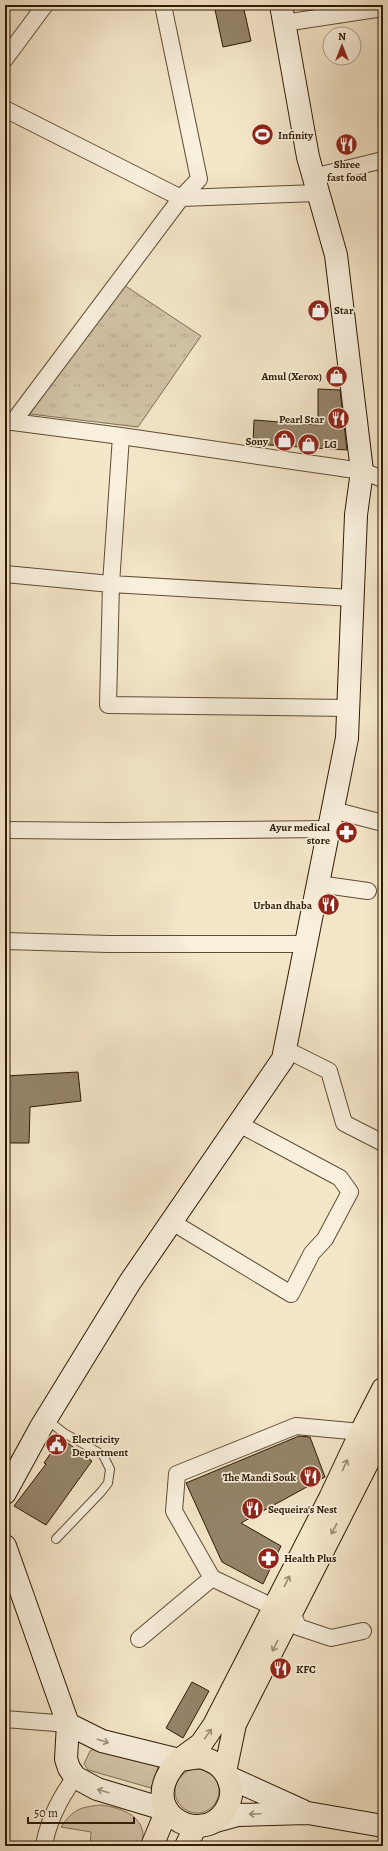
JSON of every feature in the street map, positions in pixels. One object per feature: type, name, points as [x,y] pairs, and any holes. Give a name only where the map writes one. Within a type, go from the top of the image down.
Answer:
[{"type":"main road","points":[[186,1846],[206,1823],[223,1814],[228,1806],[231,1797],[231,1787],[227,1775],[235,1724],[330,1498],[383,1389]]},
{"type":"main road","points":[[206,1823],[186,1824],[176,1819],[167,1810],[163,1801],[162,1789],[165,1778],[179,1760],[201,1744],[214,1725],[283,1610],[383,1432]]},
{"type":"main road","points":[[179,1760],[200,1757],[210,1760],[227,1775]]},
{"type":"main road","points":[[152,1846],[167,1810]]},
{"type":"street","points":[[5,58],[45,5]]},
{"type":"street","points":[[9,422],[181,198],[199,179],[162,5]]},
{"type":"street","points":[[5,1494],[46,1419],[130,1282],[283,1059],[286,1049],[347,738],[356,515],[362,471],[336,255],[308,158],[283,14],[383,8]]},
{"type":"street","points":[[5,109],[181,198],[316,185],[383,160]]},
{"type":"street","points":[[9,422],[121,436],[362,471],[383,479]]},
{"type":"street","points":[[121,436],[111,584],[108,705],[348,708]]},
{"type":"street","points":[[5,574],[111,584],[353,598]]},
{"type":"street","points":[[5,830],[111,831],[331,819],[383,823]]},
{"type":"street","points":[[318,884],[368,891]]},
{"type":"street","points":[[5,941],[108,944],[306,944]]},
{"type":"street","points":[[286,1049],[329,1071],[344,1123],[383,1143]]},
{"type":"street","points":[[172,1222],[291,1294],[312,1253],[325,1239],[350,1192],[340,1178],[239,1124]]},
{"type":"street","points":[[361,1432],[296,1426],[177,1474],[174,1511],[212,1578],[283,1610],[298,1627],[331,1638],[363,1631]]},
{"type":"street","points":[[5,1546],[68,1724],[66,1759],[69,1768],[75,1777],[97,1789],[167,1810]]},
{"type":"street","points":[[139,1639],[212,1578]]},
{"type":"street","points":[[5,1719],[68,1724],[102,1741],[179,1760]]},
{"type":"street","points":[[227,1775],[308,1813]]},
{"type":"street","points":[[44,1846],[53,1812],[64,1792],[75,1777]]},
{"type":"street","points":[[206,1823],[238,1815],[308,1813],[383,1826]]},
{"type":"lane","points":[[46,1419],[64,1433],[103,1455],[110,1469],[108,1483],[56,1539]]},
{"type":"green space","points":[[121,283],[201,336],[138,427],[30,414]]},
{"type":"green space","points":[[93,1749],[159,1765],[151,1788],[88,1770],[84,1764],[90,1751]]},
{"type":"green space","points":[[201,1769],[206,1770],[213,1775],[218,1782],[218,1800],[213,1807],[206,1812],[193,1813],[188,1812],[181,1807],[176,1800],[175,1787],[176,1782],[181,1775],[188,1770]]},
{"type":"green space","points":[[101,1805],[110,1806],[133,1816],[142,1828],[142,1846],[90,1846],[91,1832],[61,1827],[70,1816],[78,1810]]},
{"type":"building","points":[[214,5],[243,5],[251,41],[223,47]]},
{"type":"building","points":[[318,389],[340,390],[347,450],[253,444],[254,420],[318,425]]},
{"type":"building","points":[[78,1072],[81,1101],[30,1107],[29,1143],[5,1143],[5,1076]]},
{"type":"building","points":[[299,1436],[310,1437],[325,1477],[241,1523],[281,1546],[263,1584],[222,1562],[186,1483]]},
{"type":"building","points":[[61,1438],[92,1461],[46,1525],[14,1506],[46,1464],[44,1463]]},
{"type":"building","points":[[192,1682],[209,1691],[183,1738],[166,1728]]},
{"type":"place","name":"Infinity","points":[[262,135]]},
{"type":"place","name":"Shree fast food","points":[[347,144]]},
{"type":"place","name":"Star","points":[[319,310]]},
{"type":"place","name":"Amul (Xerox)","points":[[337,376]]},
{"type":"place","name":"Pearl Star","points":[[339,419]]},
{"type":"place","name":"Sony","points":[[284,441]]},
{"type":"place","name":"LG","points":[[308,444]]},
{"type":"place","name":"Ayur medical store","points":[[346,833]]},
{"type":"place","name":"Urban dhaba","points":[[328,905]]},
{"type":"place","name":"Electricity Department","points":[[57,1445]]},
{"type":"place","name":"The Mandi Souk","points":[[311,1477]]},
{"type":"place","name":"Sequeira's Nest","points":[[253,1509]]},
{"type":"place","name":"Health Plus","points":[[269,1558]]},
{"type":"place","name":"KFC","points":[[281,1669]]}]
